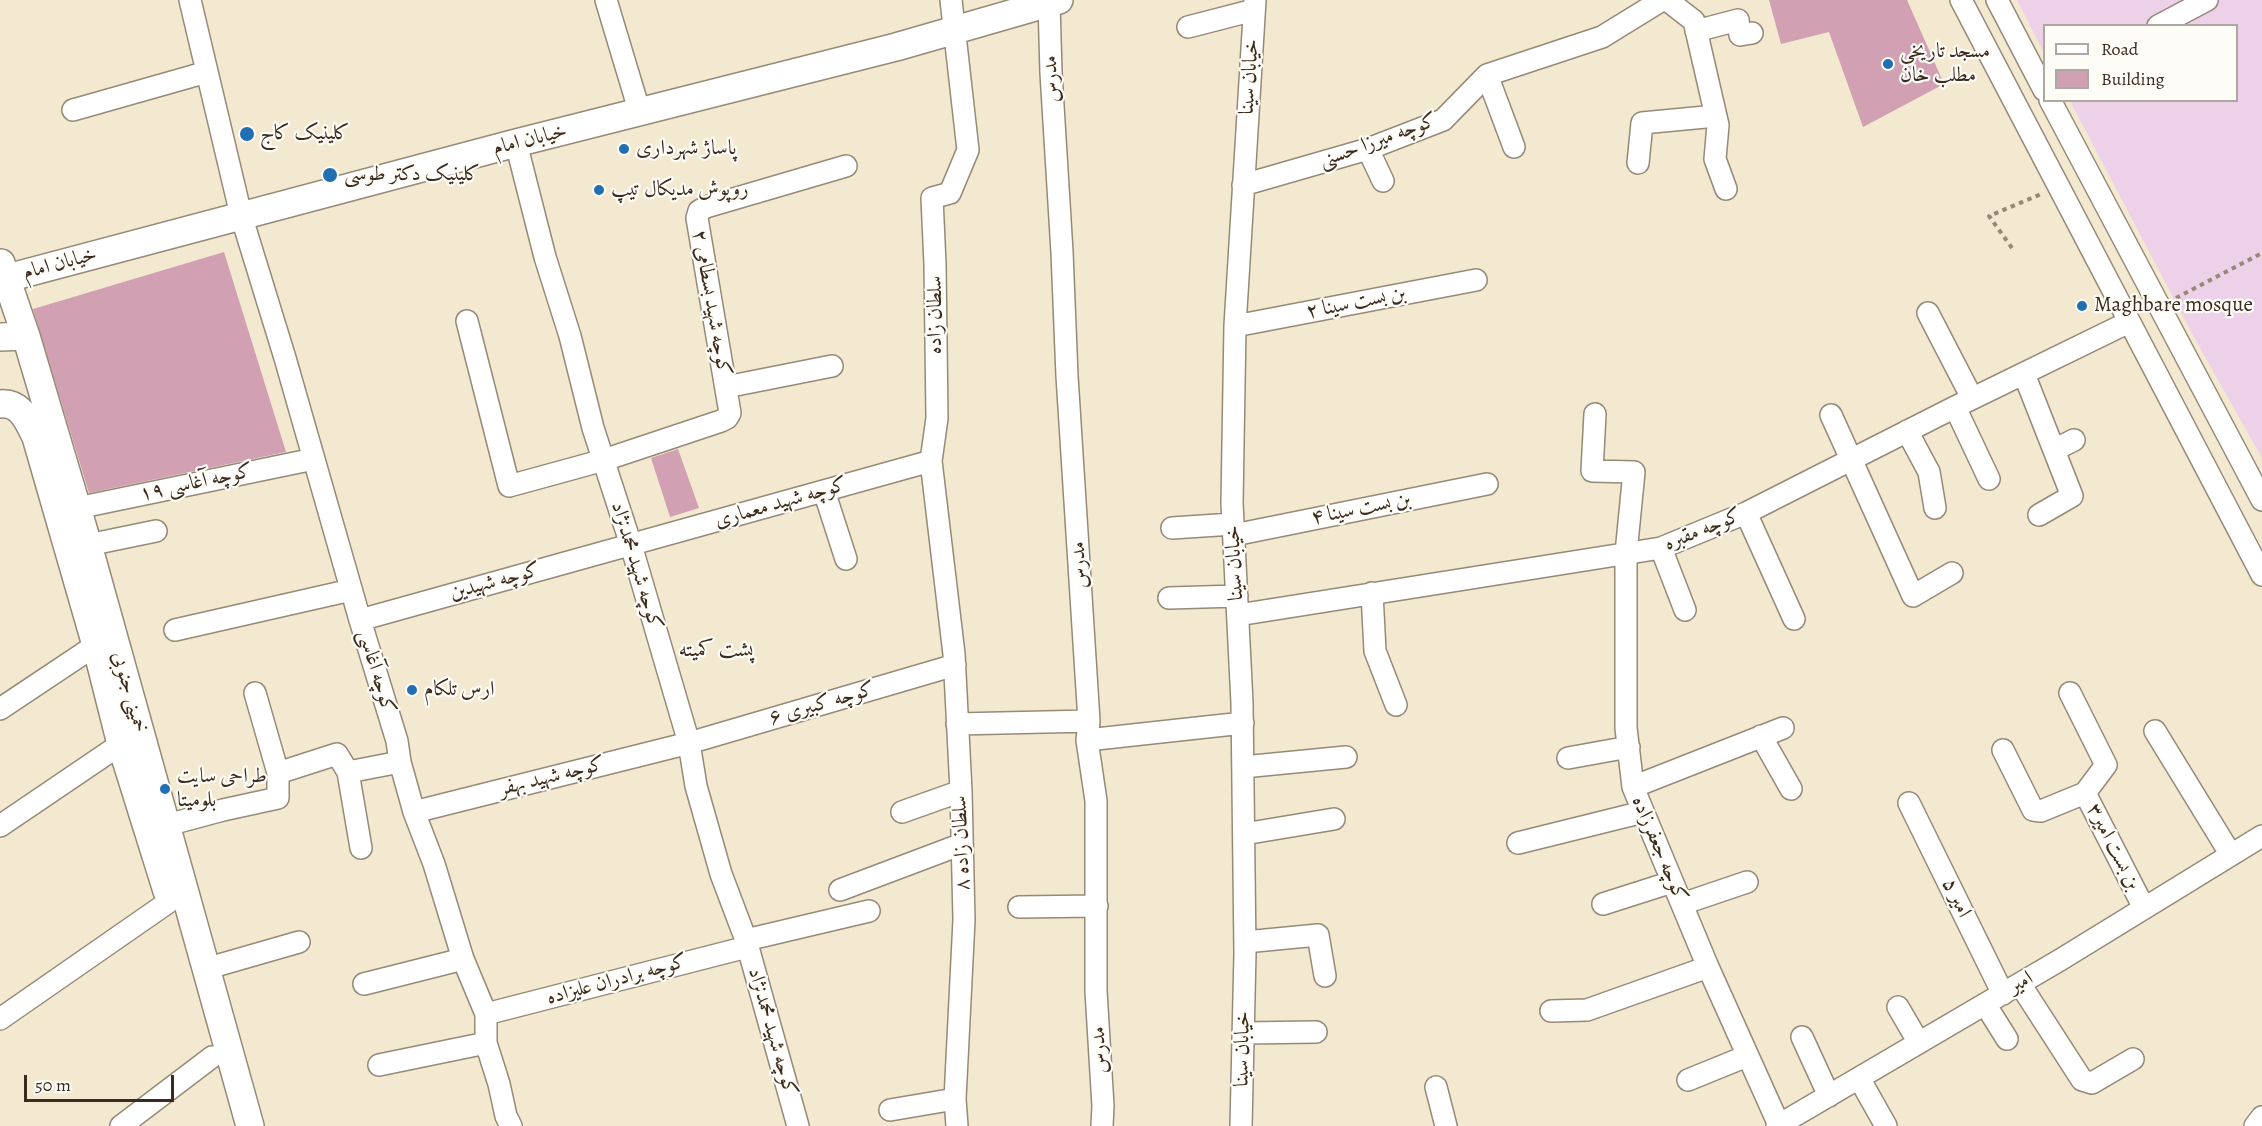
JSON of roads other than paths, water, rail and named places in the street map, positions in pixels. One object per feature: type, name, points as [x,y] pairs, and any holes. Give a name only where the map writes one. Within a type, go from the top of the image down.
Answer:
[{"type":"main road","name":"خیابان امام","points":[[2,273],[241,215],[516,142],[897,48],[1054,2]]},
{"type":"main road","name":"خمینی جنوبی","points":[[2,273],[13,337],[77,508],[250,1126]]},
{"type":"main road","name":"خمینی جنوبی","points":[[0,404],[8,403],[22,410],[36,436],[96,645],[121,744],[170,901],[230,1126]]},
{"type":"street","name":"کوچه آغاسی","points":[[192,0],[241,215],[397,741],[400,762],[414,812],[434,864],[463,959],[486,1014],[486,1043],[506,1116],[511,1126]]},
{"type":"street","points":[[606,0],[640,112]]},
{"type":"street","points":[[951,0],[954,31]]},
{"type":"street","points":[[1664,0],[1694,21],[1718,125],[1715,159],[1726,189]]},
{"type":"street","name":"کوچه میرزا حسنی","points":[[1243,185],[1368,149],[1443,120],[1487,75],[1602,38],[1664,0]]},
{"type":"street","points":[[1961,0],[2262,575]]},
{"type":"street","points":[[1997,0],[2043,87]]},
{"type":"street","points":[[2162,24],[2207,0]]},
{"type":"street","name":"مدرس","points":[[1054,2],[1051,73],[1088,730],[1096,801],[1096,991],[1102,1126]]},
{"type":"street","points":[[1188,27],[1255,5]]},
{"type":"street","name":"خیابان سینا","points":[[1241,1126],[1245,942],[1243,723],[1234,530],[1235,326],[1255,5]]},
{"type":"street","points":[[1696,31],[1738,20],[1740,35],[1752,33]]},
{"type":"street","name":"سلطان زاده","points":[[943,561],[931,461],[937,418],[932,198],[950,193],[968,150],[954,31]]},
{"type":"street","points":[[73,110],[207,72]]},
{"type":"street","points":[[1487,75],[1514,147]]},
{"type":"street","points":[[2051,102],[2262,500]]},
{"type":"street","points":[[1638,163],[1642,123],[1716,116]]},
{"type":"street","name":"کوچه شهید محمدنژاد","points":[[516,142],[545,257],[689,743],[696,786],[720,874],[747,943],[798,1126]]},
{"type":"street","points":[[1368,149],[1383,181]]},
{"type":"street","name":"کوچه شهید بسطامی ۲","points":[[604,460],[727,418],[730,413],[697,218],[699,211],[846,166]]},
{"type":"street","name":"بن بست سینا ۲","points":[[1235,326],[1476,280]]},
{"type":"street","points":[[1928,313],[1989,478]]},
{"type":"street","points":[[467,321],[509,486],[604,460]]},
{"type":"street","name":"کوچه مقبره","points":[[1169,598],[1238,606],[1372,593],[1661,548],[1746,513],[2129,322]]},
{"type":"street","points":[[726,387],[832,366]]},
{"type":"street","points":[[2024,374],[2072,496],[2039,515]]},
{"type":"street","name":"کوچه جعفرزاده","points":[[1595,414],[1592,471],[1634,472],[1626,553],[1626,728],[1633,786],[1708,968],[1748,1056],[1788,1123]]},
{"type":"street","points":[[1831,415],[1913,596],[1952,573]]},
{"type":"street","points":[[1907,431],[1929,472],[1935,508]]},
{"type":"street","points":[[2054,450],[2074,441]]},
{"type":"street","name":"کوچه آغاسی ۱۹","points":[[77,508],[314,459]]},
{"type":"street","name":"کوچه شهید معماری","points":[[631,545],[931,461]]},
{"type":"street","name":"بن بست سینا ۴","points":[[1172,528],[1234,530],[1487,484]]},
{"type":"street","points":[[824,491],[846,559]]},
{"type":"street","points":[[1746,513],[1794,619]]},
{"type":"street","points":[[88,545],[156,531]]},
{"type":"street","name":"کوچه شهیدین","points":[[360,620],[631,545]]},
{"type":"street","points":[[1661,548],[1686,610]]},
{"type":"street","name":"سلطان زاده ۸","points":[[943,561],[954,665],[961,790],[964,920],[955,1099],[957,1126]]},
{"type":"street","points":[[175,630],[351,590]]},
{"type":"street","points":[[1372,593],[1375,651],[1396,705]]},
{"type":"street","points":[[0,709],[96,645]]},
{"type":"street","name":"کوچه کبیری ۶","points":[[689,743],[954,665]]},
{"type":"street","points":[[167,825],[278,798],[278,773],[255,693]]},
{"type":"street","name":"بن بست امیر۳","points":[[2070,693],[2106,765],[2085,794],[2145,908]]},
{"type":"street","points":[[957,724],[1088,730],[1243,723]]},
{"type":"street","points":[[1633,786],[1783,728]]},
{"type":"street","points":[[2155,731],[2231,855]]},
{"type":"street","points":[[1761,736],[1791,789]]},
{"type":"street","name":"کوچه شهید بهفر","points":[[414,812],[689,743]]},
{"type":"street","points":[[0,826],[121,744]]},
{"type":"street","points":[[1568,758],[1629,747]]},
{"type":"street","points":[[2003,750],[2032,810],[2041,811],[2085,794]]},
{"type":"street","points":[[278,773],[337,754],[348,772],[361,848]]},
{"type":"street","points":[[1243,767],[1346,757]]},
{"type":"street","points":[[348,772],[400,762]]},
{"type":"street","points":[[902,812],[961,790]]},
{"type":"street","name":"امیر ۵","points":[[1909,803],[2012,989],[2082,1080],[2092,1083],[2133,1059]]},
{"type":"street","points":[[1518,843],[1643,812]]},
{"type":"street","points":[[1244,834],[1334,819]]},
{"type":"street","name":"امیر","points":[[1788,1123],[1829,1096],[2012,989],[2262,836]]},
{"type":"street","points":[[840,890],[962,844]]},
{"type":"street","points":[[1603,904],[1672,882]]},
{"type":"street","points":[[1682,904],[1747,882]]},
{"type":"street","points":[[0,1018],[170,901]]},
{"type":"street","points":[[1020,907],[1097,906]]},
{"type":"street","name":"کوچه برادران علیزاده","points":[[486,1014],[869,911]]},
{"type":"street","points":[[1245,942],[1318,935],[1325,976]]},
{"type":"street","points":[[205,969],[299,942]]},
{"type":"street","points":[[364,984],[463,959]]},
{"type":"street","points":[[1551,1011],[1587,1010],[1708,968]]},
{"type":"street","points":[[1985,1004],[2007,1039]]},
{"type":"street","points":[[1898,1007],[1920,1043]]},
{"type":"street","points":[[1244,1033],[1316,1032]]},
{"type":"street","points":[[1802,1037],[1829,1096]]},
{"type":"street","points":[[379,1065],[486,1043]]},
{"type":"street","points":[[1688,1080],[1748,1056]]},
{"type":"street","points":[[121,1126],[212,1057]]},
{"type":"street","points":[[1859,1078],[1886,1126]]},
{"type":"street","points":[[1436,1087],[1446,1126]]},
{"type":"street","points":[[890,1110],[955,1099]]},
{"type":"street","points":[[2255,1126],[2262,1117]]},
{"type":"place","name":"مسجد تاریخی مطلب خان","points":[[1888,64]]},
{"type":"place","name":"کلینیک کاج","points":[[247,134]]},
{"type":"place","name":"پاساژ شهرداری","points":[[624,149]]},
{"type":"place","name":"کلینیک دکتر طوسی","points":[[330,175]]},
{"type":"place","name":"روپوش مدیکال تیپ","points":[[599,190]]},
{"type":"place","name":"Maghbare mosque","points":[[2082,306]]},
{"type":"place","name":"ارس تلکام","points":[[412,690]]},
{"type":"place","name":"طراحی سایت بلومیتا","points":[[165,789]]},
{"type":"district","name":"پشت کمیته","points":[[716,651]]}]
